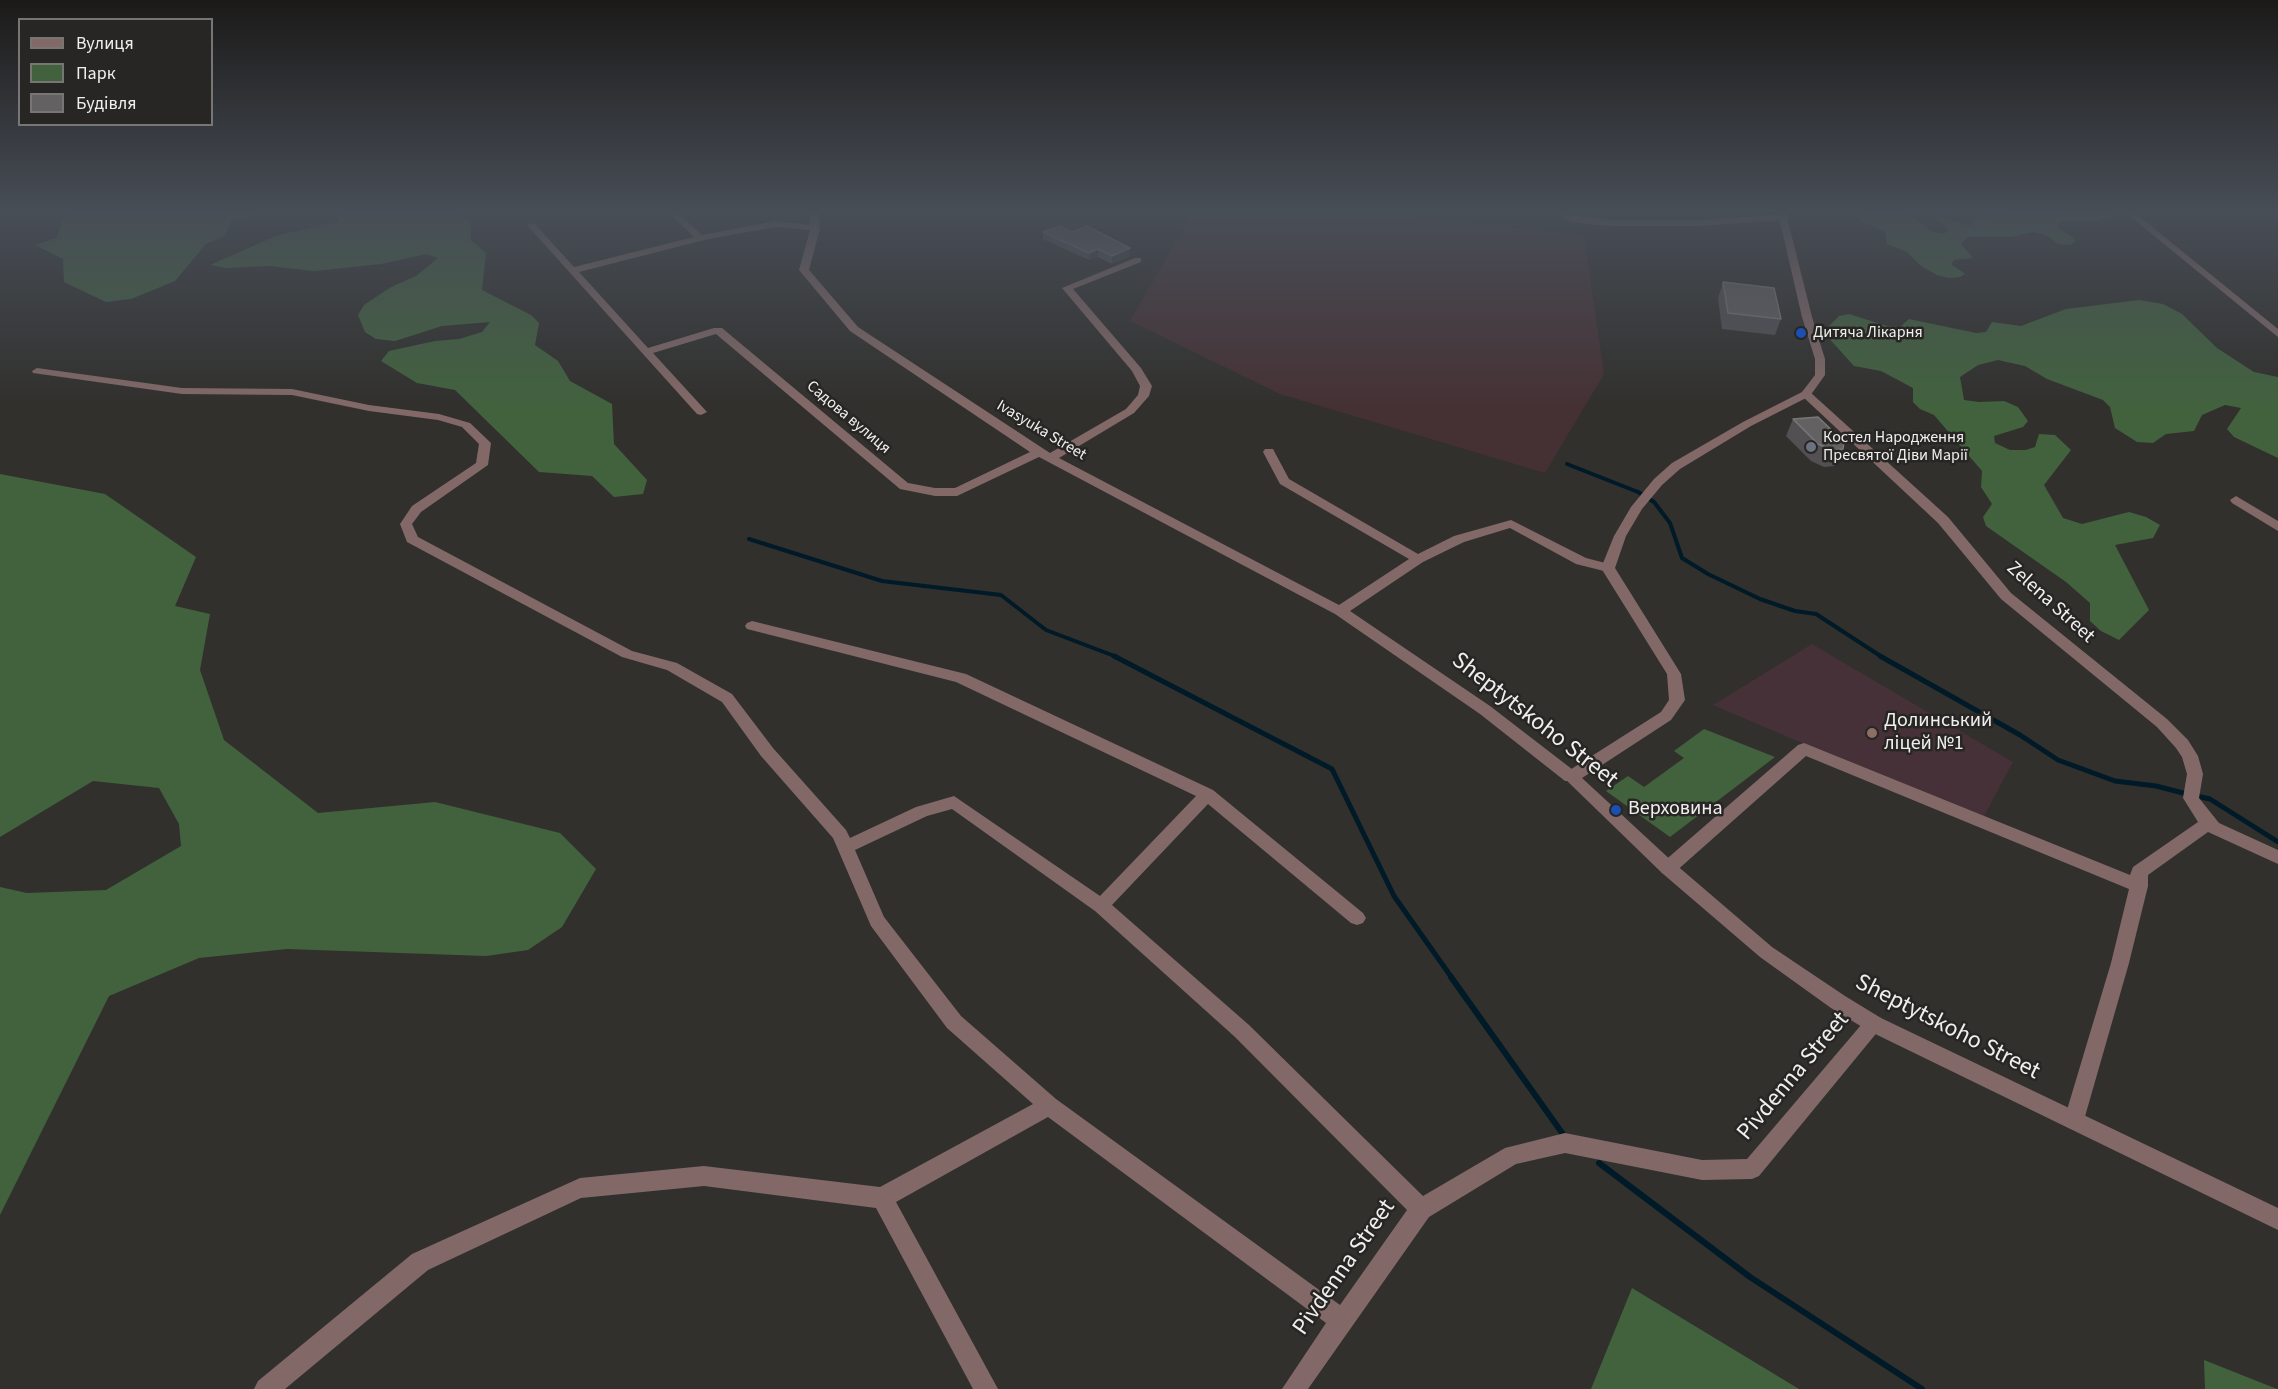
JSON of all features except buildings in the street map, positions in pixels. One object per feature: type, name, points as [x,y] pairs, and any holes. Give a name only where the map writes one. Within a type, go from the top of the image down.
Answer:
[{"type":"street","points":[[581,278],[701,412]]},
{"type":"street","name":"Ivasyuka Street","points":[[811,278],[854,329],[1038,452],[1340,611]]},
{"type":"street","points":[[1051,458],[1130,411],[1143,396],[1146,386],[1137,370],[1067,288],[1093,278]]},
{"type":"street","points":[[1608,568],[1620,536],[1637,507],[1658,482],[1676,466],[1747,424],[1806,394],[1820,375],[1821,358],[1807,318],[1797,278]]},
{"type":"street","points":[[2209,278],[2278,334]]},
{"type":"street","name":"Садова вулиця","points":[[646,352],[718,330],[904,486],[935,492],[957,492],[1038,452]]},
{"type":"street","points":[[37,371],[182,391],[292,392],[369,408],[439,417],[466,425],[485,443],[482,465],[416,509],[406,524],[412,538],[627,654],[672,666],[727,698],[767,752],[840,836],[877,921],[954,1022],[1049,1106],[1341,1320]]},
{"type":"street","name":"Zelena Street","points":[[1806,394],[1944,520],[2006,596],[2162,723],[2190,756],[2195,774],[2191,798],[2211,825]]},
{"type":"street","points":[[1269,452],[1284,481],[1418,559]]},
{"type":"street","points":[[2236,500],[2278,527]]},
{"type":"street","points":[[1340,611],[1418,559],[1459,539],[1511,524],[1581,561],[1608,568],[1674,674],[1677,700],[1665,716],[1571,777]]},
{"type":"street","name":"Sheptytskoho Street","points":[[1340,611],[1485,710],[1571,777],[1668,868],[1766,952],[1874,1024],[2278,1219]]},
{"type":"street","points":[[752,626],[961,678],[1207,794],[1357,918]]},
{"type":"street","points":[[1668,868],[1804,749],[2139,886]]},
{"type":"street","points":[[1101,906],[1207,794]]},
{"type":"street","points":[[845,847],[922,810],[954,802],[1101,906],[1242,1031],[1420,1209]]},
{"type":"street","points":[[2074,1120],[2120,963],[2139,886],[2139,872],[2211,825],[2278,857]]},
{"type":"street","name":"Pivdenna Street","points":[[1294,1389],[1420,1209],[1512,1155],[1564,1143],[1702,1170],[1752,1169],[1874,1024]]},
{"type":"street","points":[[266,1389],[420,1262],[580,1188],[704,1176],[882,1198],[1049,1106]]},
{"type":"street","points":[[882,1198],[986,1389]]},
{"type":"shaded area","points":[[1155,278],[1590,278],[1604,374],[1545,473],[1280,394],[1130,321]]},
{"type":"shaded area","name":"Долинський ліцей №1","points":[[1812,644],[2013,762],[1982,820],[1713,705]]},
{"type":"green space","points":[[64,278],[178,278],[131,299],[106,302],[64,282]]},
{"type":"green space","points":[[412,278],[483,278],[482,290],[531,315],[539,323],[535,345],[558,361],[570,381],[612,404],[614,444],[647,480],[643,494],[614,497],[592,476],[539,472],[455,390],[417,383],[381,361],[389,351],[435,341],[459,339],[482,332],[490,322],[442,326],[395,341],[376,339],[365,332],[358,315],[364,305],[391,287]]},
{"type":"green space","points":[[2139,300],[2163,304],[2182,314],[2217,348],[2254,372],[2278,377],[2278,458],[2234,437],[2227,429],[2241,408],[2225,405],[2202,415],[2194,431],[2166,434],[2153,443],[2137,442],[2115,428],[2110,407],[2103,400],[2047,379],[2025,366],[1998,360],[1978,365],[1960,377],[1964,400],[2004,401],[2018,407],[2028,421],[2023,427],[1994,436],[1995,443],[2010,450],[2026,450],[2035,447],[2039,434],[2055,435],[2071,450],[2044,485],[2063,518],[2082,524],[2129,512],[2146,517],[2160,525],[2153,538],[2115,545],[2149,610],[2119,640],[2101,631],[2090,621],[2090,603],[2066,582],[1986,526],[1983,517],[1992,504],[1981,487],[1982,471],[1934,415],[1920,409],[1913,402],[1913,388],[1881,371],[1854,366],[1825,334],[1826,329],[1839,316],[1849,314],[1887,326],[1900,327],[1909,319],[1976,333],[1986,332],[1992,322],[2021,326],[2066,309]]},
{"type":"green space","points":[[0,474],[105,494],[196,557],[175,606],[210,614],[200,670],[224,740],[318,813],[435,802],[560,833],[596,869],[562,927],[528,950],[486,956],[287,949],[199,958],[109,996],[0,1215],[0,887],[27,893],[106,890],[181,846],[179,824],[159,788],[93,781],[0,837]]},
{"type":"green space","points":[[1704,729],[1775,757],[1670,837],[1606,791],[1628,776],[1644,787],[1684,758],[1674,751]]},
{"type":"green space","points":[[1632,1288],[1799,1389],[1591,1389]]},
{"type":"green space","points":[[2204,1360],[2277,1389],[2205,1389]]},
{"type":"waterway","points":[[1567,464],[1638,492],[1654,502],[1670,523],[1682,558],[1708,574],[1760,599],[1795,611],[1816,614],[1882,657]]},
{"type":"waterway","points":[[749,539],[882,581],[1001,595],[1046,630],[1117,657]]},
{"type":"waterway","points":[[1114,656],[1332,769],[1394,896],[1452,978]]},
{"type":"waterway","points":[[1880,656],[2020,735],[2058,760],[2115,781],[2156,786],[2187,794]]},
{"type":"waterway","points":[[2196,796],[2210,799],[2278,842]]},
{"type":"waterway","points":[[1451,977],[1565,1137]]},
{"type":"waterway","points":[[1599,1163],[1750,1277],[1922,1389]]},
{"type":"place","name":"Дитяча Лікарня","points":[[1801,333]]},
{"type":"place","name":"Костел Народження Пресвятої Діви Марії","points":[[1811,447]]},
{"type":"place","name":"Долинський ліцей №1","points":[[1872,733]]},
{"type":"place","name":"Верховина","points":[[1616,810]]}]
